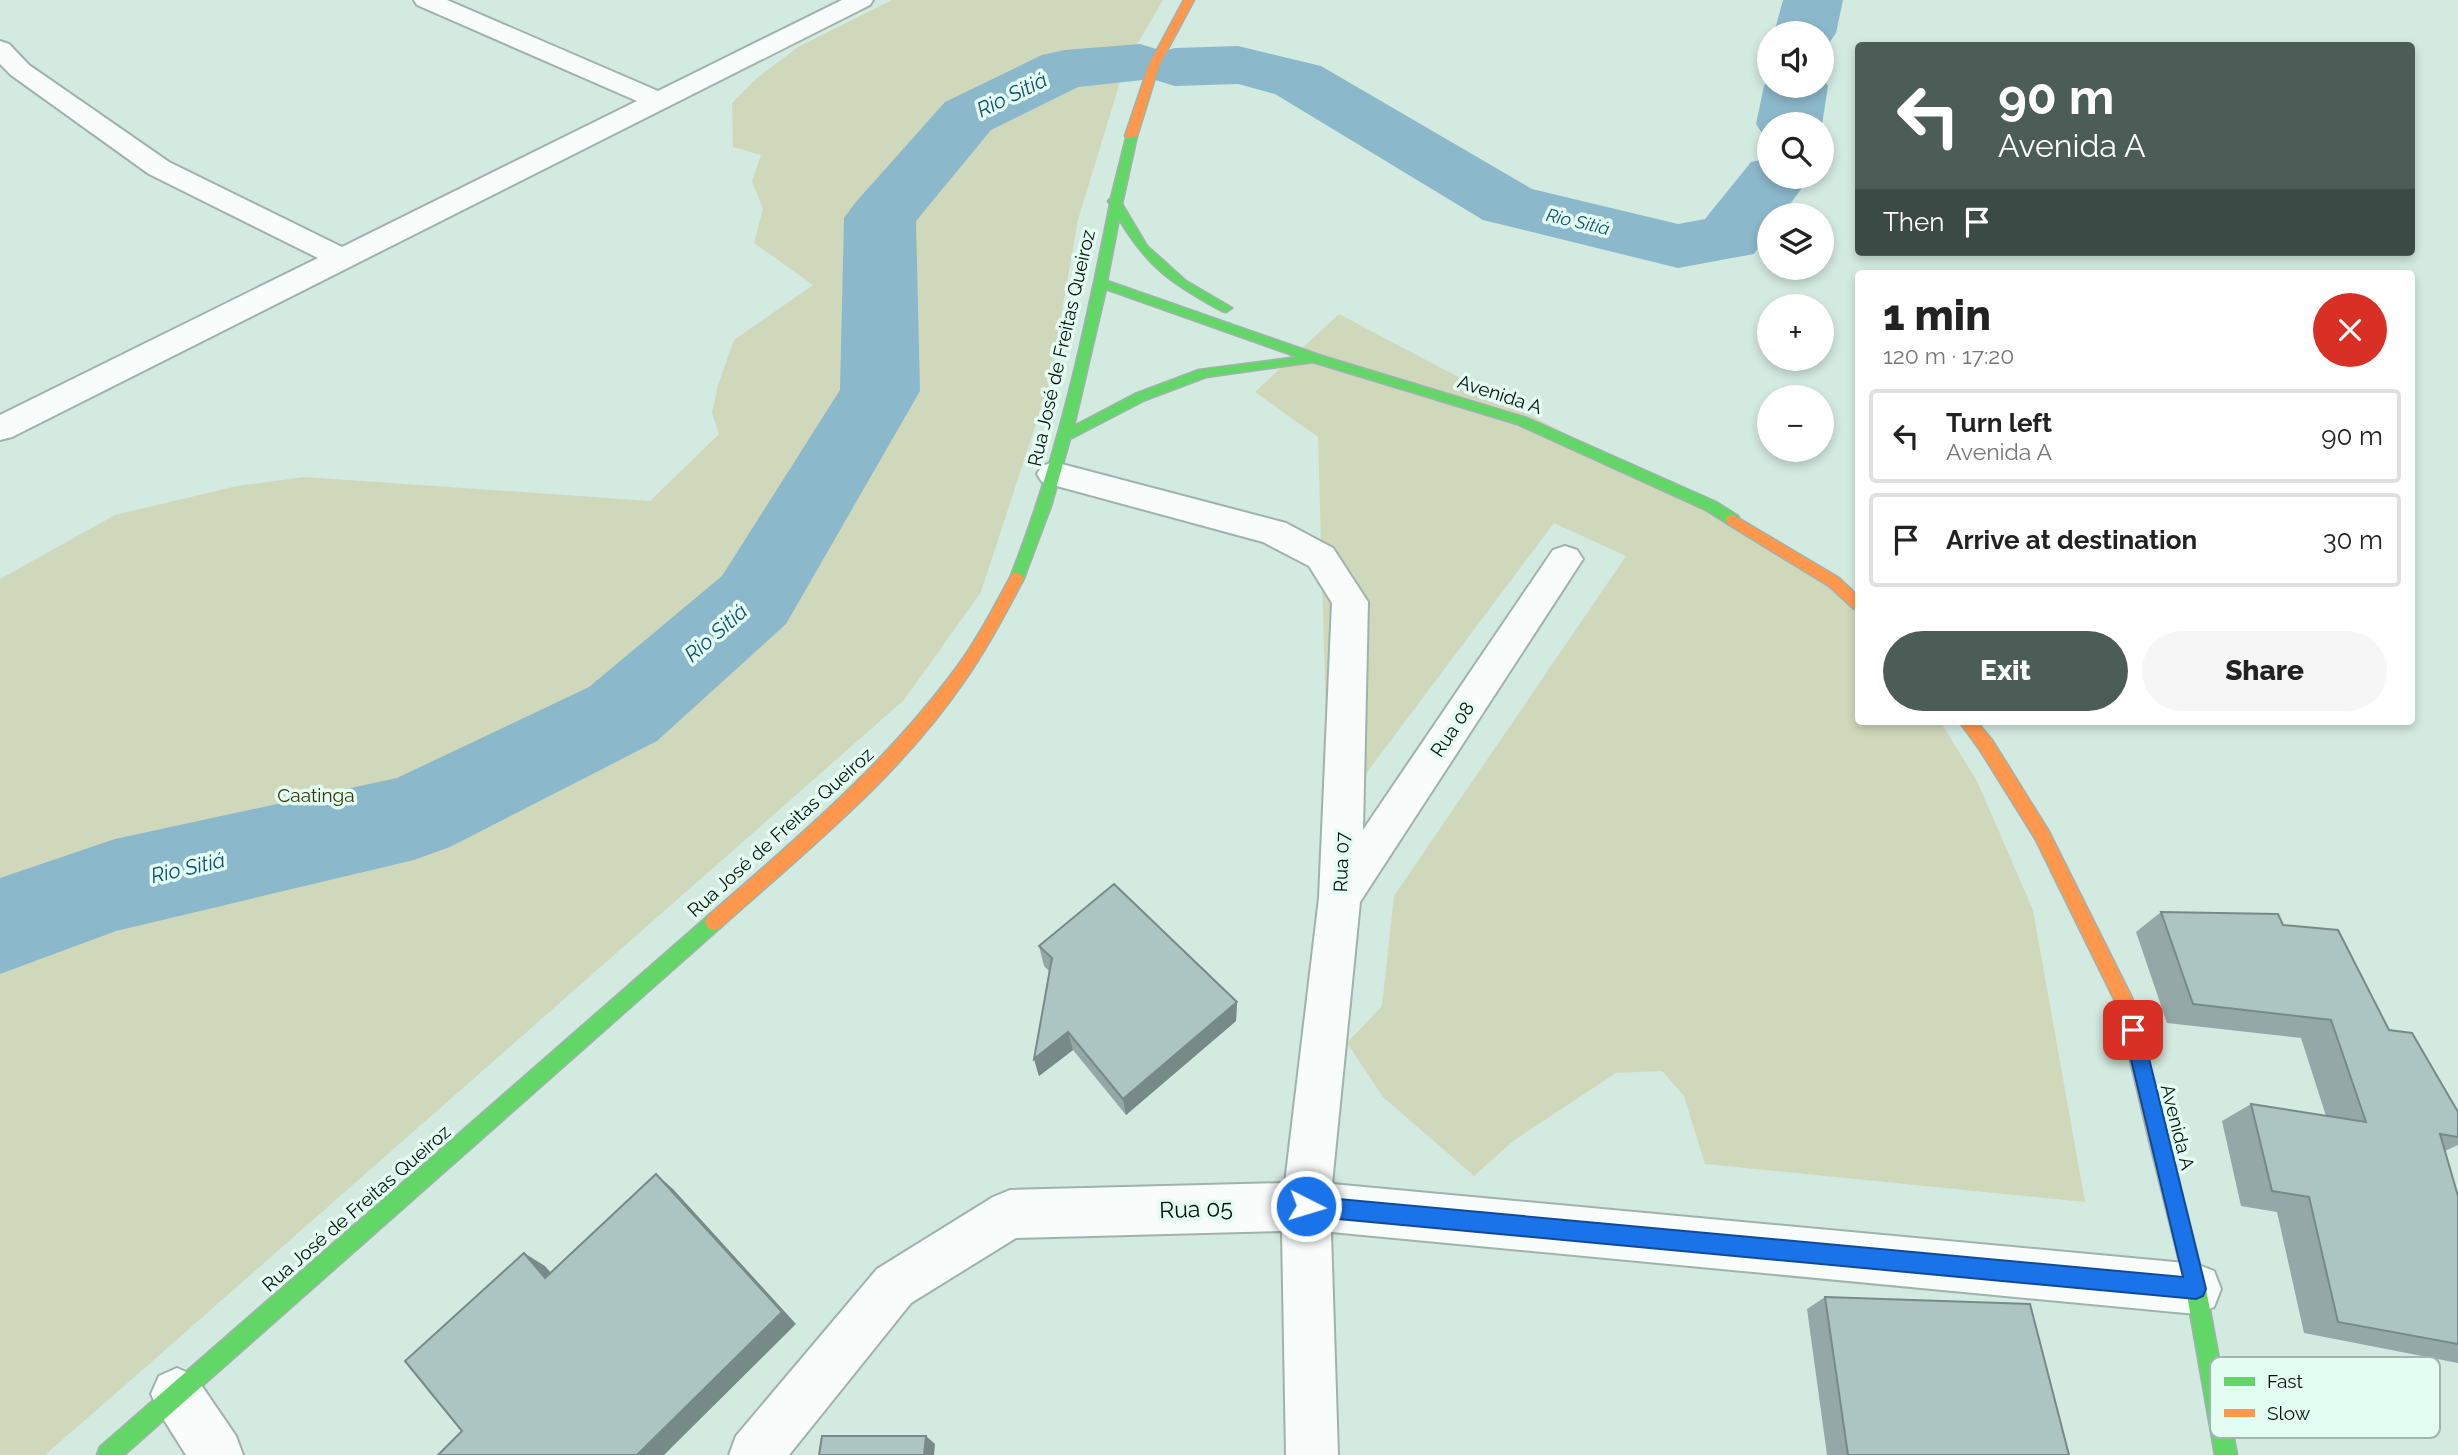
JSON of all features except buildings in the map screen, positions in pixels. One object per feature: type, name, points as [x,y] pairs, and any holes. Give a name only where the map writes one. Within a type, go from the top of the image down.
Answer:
[{"type":"main road","name":"Rua José de Freitas Queiroz","points":[[108,1455],[845,806],[894,757],[972,657],[1004,604],[1037,527],[1059,456],[1100,283],[1114,201],[1150,73],[1189,0]]},
{"type":"main road","points":[[1114,201],[1142,248],[1182,284],[1317,359]]},
{"type":"main road","name":"Avenida A","points":[[1100,283],[1317,359],[1522,421],[1711,506],[1834,582],[1855,601]]},
{"type":"main road","points":[[1059,456],[1140,397],[1204,373],[1317,359]]},
{"type":"main road","name":"Avenida A","points":[[1970,725],[1986,745],[2042,835],[2126,1004],[2196,1289],[2210,1366]]},
{"type":"street","points":[[426,0],[659,101]]},
{"type":"street","points":[[0,429],[860,0]]},
{"type":"street","points":[[0,49],[20,69],[159,168],[343,260]]},
{"type":"street","name":"Rua 07","points":[[1059,456],[1274,532],[1321,557],[1350,602],[1340,898],[1306,1206],[1312,1455]]},
{"type":"street","name":"Rua 08","points":[[1340,898],[1565,559]]},
{"type":"street","name":"Rua 05","points":[[755,1455],[894,1286],[1010,1214],[1306,1206],[2196,1289]]},
{"type":"street","points":[[177,1394],[217,1455]]},
{"type":"green space","name":"Caatinga","points":[[892,0],[1163,0],[1125,65],[1078,220],[1049,384],[981,592],[904,700],[147,1366],[45,1455],[0,1455],[0,579],[115,515],[237,486],[305,477],[650,501],[719,434],[712,413],[718,385],[734,340],[813,285],[754,243],[763,209],[752,181],[761,155],[733,147],[732,103],[757,78],[798,47]]},
{"type":"green space","points":[[1339,314],[1769,541],[1810,570],[1855,610],[1855,725],[1942,725],[1977,781],[2033,910],[2085,1202],[1705,1164],[1684,1096],[1662,1071],[1616,1073],[1513,1141],[1474,1176],[1383,1097],[1347,1043],[1382,1006],[1394,896],[1626,556],[1554,523],[1329,823],[1318,437],[1255,392]]},
{"type":"waterway","name":"Rio Sitiá","points":[[1808,21],[1813,0]]},
{"type":"waterway","name":"Rio Sitiá","points":[[0,926],[115,885],[414,817],[623,714],[754,600],[880,391],[880,218],[968,116],[1065,69],[1140,63]]},
{"type":"waterway","name":"Rio Sitiá","points":[[1175,67],[1238,65],[1298,80],[1508,205],[1678,246],[1728,238],[1766,189]]},
{"type":"waterway","name":"Rio Sitiá","points":[[1791,112],[1794,98]]},
{"type":"traffic: fast","points":[[1017,578],[1044,506],[1075,395],[1131,136]]},
{"type":"traffic: fast","points":[[1114,201],[1142,248],[1182,284],[1226,308]]},
{"type":"traffic: fast","points":[[1100,283],[1317,359],[1522,421],[1711,506],[1733,520]]},
{"type":"traffic: fast","points":[[1064,437],[1140,397],[1204,373],[1308,360]]},
{"type":"traffic: fast","points":[[108,1455],[714,922]]},
{"type":"traffic: fast","points":[[2159,1140],[2196,1289],[2210,1366]]},
{"type":"traffic: fast","points":[[2223,1438],[2226,1455]]},
{"type":"traffic: slow","points":[[1131,136],[1154,65],[1189,0]]},
{"type":"traffic: slow","points":[[1733,520],[1834,582],[1855,601]]},
{"type":"traffic: slow","points":[[714,922],[843,806],[923,723],[990,630],[1017,578]]},
{"type":"traffic: slow","points":[[1970,725],[1986,745],[2042,835],[2126,1004],[2159,1140]]},
{"type":"route","points":[[1306,1206],[2196,1289],[2133,1030]]}]
